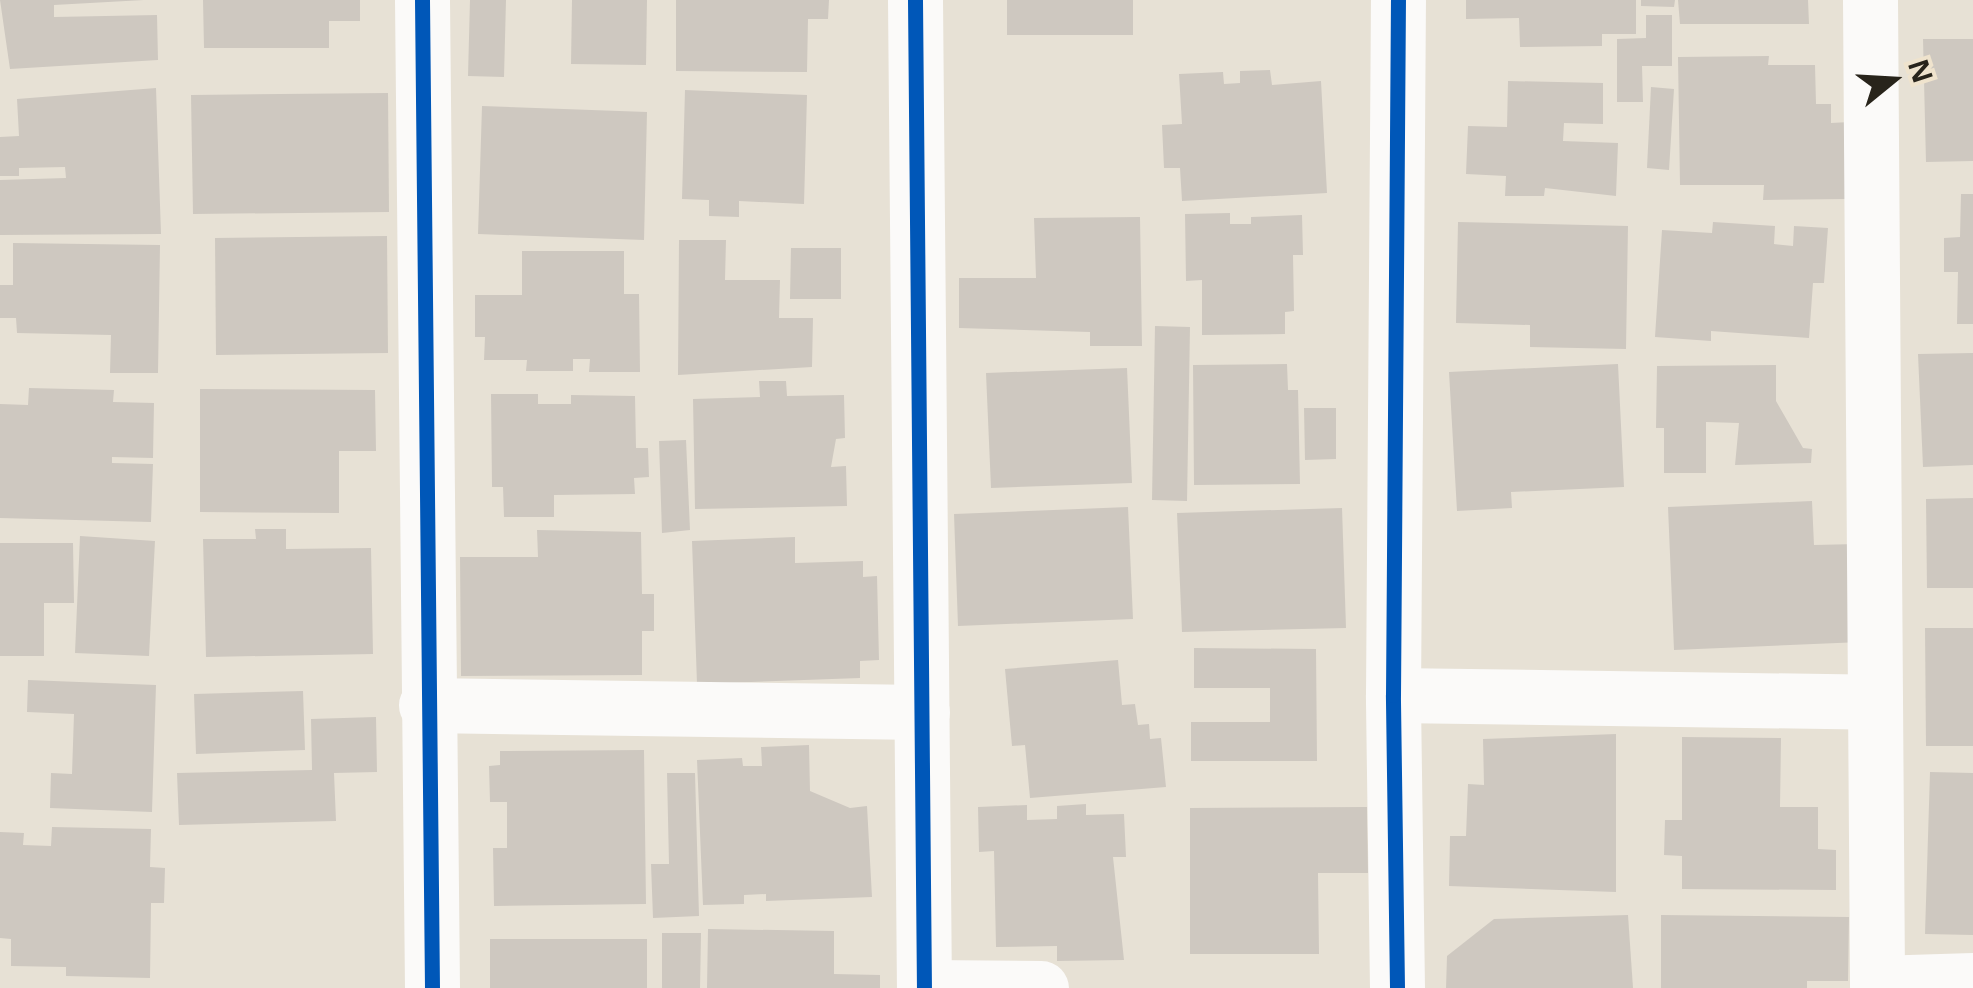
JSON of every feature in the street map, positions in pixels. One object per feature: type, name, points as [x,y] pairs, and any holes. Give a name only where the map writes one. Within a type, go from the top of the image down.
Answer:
[{"type":"street","points":[[422,0],[426,706],[432,988]]},
{"type":"street","points":[[915,0],[924,988],[1041,988]]},
{"type":"street","points":[[1397,988],[1392,696],[1398,0]]},
{"type":"street","points":[[1870,0],[1878,986],[1973,980]]},
{"type":"street","points":[[1392,696],[1874,702]]},
{"type":"street","points":[[426,706],[922,712]]},
{"type":"building","points":[[0,0],[144,0],[54,5],[54,17],[157,15],[158,60],[10,69]]},
{"type":"building","points":[[203,0],[360,0],[360,21],[329,21],[329,48],[204,48]]},
{"type":"building","points":[[470,0],[506,0],[504,77],[468,76]]},
{"type":"building","points":[[572,0],[647,0],[646,65],[571,64]]},
{"type":"building","points":[[676,0],[829,0],[828,19],[808,19],[807,72],[676,71]]},
{"type":"building","points":[[1007,0],[1133,0],[1133,35],[1007,35]]},
{"type":"building","points":[[1466,0],[1636,0],[1636,34],[1602,34],[1602,46],[1520,47],[1519,18],[1466,19]]},
{"type":"building","points":[[1641,0],[1675,0],[1674,7],[1641,6]]},
{"type":"building","points":[[1678,0],[1808,0],[1809,24],[1680,24]]},
{"type":"building","points":[[1646,15],[1672,15],[1672,66],[1642,66],[1643,102],[1617,102],[1617,39],[1646,38]]},
{"type":"building","points":[[1923,39],[1973,39],[1973,161],[1926,162]]},
{"type":"building","points":[[1769,56],[1768,65],[1815,65],[1816,104],[1831,104],[1831,123],[1850,122],[1847,199],[1763,200],[1764,185],[1680,185],[1678,57]]},
{"type":"building","points":[[1270,70],[1272,85],[1321,81],[1327,193],[1182,201],[1180,168],[1164,168],[1162,125],[1182,124],[1179,74],[1223,72],[1224,84],[1240,83],[1240,71]]},
{"type":"building","points":[[1508,81],[1603,83],[1603,124],[1564,123],[1563,141],[1618,143],[1616,196],[1545,188],[1544,196],[1505,196],[1506,176],[1466,174],[1468,126],[1507,127]]},
{"type":"building","points":[[1651,87],[1674,89],[1669,170],[1647,168]]},
{"type":"building","points":[[156,88],[161,234],[0,235],[0,180],[66,178],[65,167],[19,168],[19,176],[0,176],[0,137],[19,136],[17,99]]},
{"type":"building","points":[[685,90],[807,95],[804,204],[739,201],[739,217],[709,216],[709,200],[682,199]]},
{"type":"building","points":[[388,93],[389,212],[193,214],[191,95]]},
{"type":"building","points":[[482,106],[647,112],[644,240],[478,234]]},
{"type":"building","points":[[1961,194],[1973,194],[1973,324],[1957,324],[1958,272],[1944,272],[1944,238],[1960,237]]},
{"type":"building","points":[[1230,213],[1230,224],[1251,224],[1251,217],[1302,215],[1303,255],[1293,255],[1294,311],[1285,312],[1285,334],[1202,335],[1202,280],[1186,281],[1185,214]]},
{"type":"building","points":[[1140,217],[1142,346],[1090,346],[1090,332],[959,328],[959,278],[1036,278],[1034,218]]},
{"type":"building","points":[[1458,222],[1628,226],[1626,349],[1530,347],[1530,325],[1456,323]]},
{"type":"building","points":[[1713,222],[1775,226],[1774,244],[1793,246],[1794,226],[1828,228],[1824,283],[1813,283],[1809,338],[1711,331],[1711,341],[1655,337],[1662,230],[1712,233]]},
{"type":"building","points":[[387,236],[388,353],[216,355],[215,238]]},
{"type":"building","points":[[679,240],[726,240],[725,280],[780,280],[779,318],[813,318],[812,367],[678,375]]},
{"type":"building","points":[[13,243],[160,245],[158,373],[110,373],[111,335],[17,333],[16,318],[0,318],[0,285],[13,285]]},
{"type":"building","points":[[791,248],[841,248],[841,299],[790,299]]},
{"type":"building","points":[[522,251],[624,251],[624,294],[639,294],[640,372],[589,372],[590,359],[573,359],[573,371],[526,371],[527,360],[484,360],[485,337],[475,337],[475,295],[522,295]]},
{"type":"building","points":[[1155,326],[1190,327],[1187,501],[1152,500]]},
{"type":"building","points":[[1973,353],[1973,465],[1923,467],[1918,354]]},
{"type":"building","points":[[1287,364],[1288,390],[1298,390],[1300,484],[1194,485],[1193,365]]},
{"type":"building","points":[[1618,364],[1624,487],[1511,492],[1512,508],[1457,511],[1449,372]]},
{"type":"building","points":[[1776,365],[1776,401],[1803,448],[1812,449],[1811,463],[1735,465],[1739,423],[1706,422],[1706,473],[1664,473],[1664,428],[1656,428],[1657,366]]},
{"type":"building","points":[[1127,368],[1132,483],[991,488],[986,373]]},
{"type":"building","points":[[759,381],[786,381],[787,396],[844,395],[845,438],[836,439],[831,467],[846,466],[847,506],[695,509],[693,399],[760,397]]},
{"type":"building","points":[[29,388],[114,390],[113,402],[154,403],[153,458],[112,457],[112,463],[153,464],[151,522],[0,518],[0,404],[28,405]]},
{"type":"building","points":[[200,389],[375,390],[376,451],[339,451],[339,513],[200,512]]},
{"type":"building","points":[[491,394],[538,394],[538,404],[571,404],[571,395],[635,396],[636,448],[648,448],[649,477],[634,478],[635,494],[554,495],[554,517],[504,517],[503,487],[492,487]]},
{"type":"building","points":[[1304,408],[1336,408],[1336,459],[1305,460]]},
{"type":"building","points":[[686,440],[690,530],[662,533],[659,441]]},
{"type":"building","points":[[1973,498],[1973,588],[1927,588],[1926,499]]},
{"type":"building","points":[[1812,501],[1814,545],[1857,544],[1861,642],[1674,650],[1668,507]]},
{"type":"building","points":[[1128,507],[1133,619],[958,626],[954,514]]},
{"type":"building","points":[[1342,508],[1346,628],[1182,632],[1177,513]]},
{"type":"building","points":[[255,529],[286,529],[286,549],[371,548],[373,654],[206,657],[203,539],[256,539]]},
{"type":"building","points":[[537,530],[641,532],[642,594],[654,594],[654,631],[642,631],[642,675],[461,676],[460,557],[538,557]]},
{"type":"building","points":[[80,536],[155,541],[149,656],[75,653]]},
{"type":"building","points":[[795,537],[795,563],[863,561],[863,577],[877,576],[879,660],[860,661],[860,678],[697,684],[692,541]]},
{"type":"building","points":[[0,543],[73,543],[74,603],[44,603],[44,656],[0,656]]},
{"type":"building","points":[[1925,628],[1973,628],[1973,746],[1926,746]]},
{"type":"building","points":[[1194,648],[1316,649],[1317,761],[1191,761],[1191,722],[1270,722],[1270,688],[1194,688]]},
{"type":"building","points":[[1118,660],[1122,705],[1135,704],[1138,725],[1149,724],[1150,739],[1161,738],[1166,787],[1030,798],[1025,745],[1012,746],[1005,669]]},
{"type":"building","points":[[28,680],[156,685],[152,812],[50,808],[51,773],[72,774],[74,714],[27,712]]},
{"type":"building","points":[[303,691],[305,750],[196,754],[194,694]]},
{"type":"building","points":[[376,717],[377,772],[334,773],[336,821],[179,825],[177,773],[312,770],[311,719]]},
{"type":"building","points":[[1616,734],[1616,892],[1449,886],[1450,836],[1466,836],[1468,784],[1484,785],[1483,739]]},
{"type":"building","points":[[1682,737],[1781,738],[1780,807],[1818,807],[1818,849],[1836,850],[1836,890],[1682,889],[1682,856],[1664,855],[1665,820],[1682,820]]},
{"type":"building","points":[[809,745],[810,791],[850,808],[867,806],[872,897],[766,901],[766,894],[744,895],[744,904],[703,905],[697,760],[742,758],[743,766],[762,766],[761,747]]},
{"type":"building","points":[[644,750],[646,904],[494,906],[493,848],[507,848],[507,802],[490,802],[489,766],[500,765],[500,751]]},
{"type":"building","points":[[1930,772],[1973,773],[1973,935],[1925,934]]},
{"type":"building","points":[[667,773],[695,773],[699,916],[653,918],[651,864],[669,864]]},
{"type":"building","points":[[1086,804],[1086,815],[1124,814],[1126,857],[1113,857],[1124,960],[1057,961],[1057,946],[996,947],[994,851],[979,852],[978,807],[1027,805],[1027,820],[1057,819],[1057,806]]},
{"type":"building","points":[[1367,807],[1368,873],[1318,873],[1319,954],[1190,954],[1190,808]]},
{"type":"building","points":[[52,827],[151,829],[150,867],[165,868],[164,903],[151,903],[150,978],[66,976],[66,967],[11,966],[11,939],[0,938],[0,832],[24,833],[23,845],[51,846]]},
{"type":"building","points":[[1628,915],[1633,988],[1446,988],[1447,956],[1494,919]]},
{"type":"building","points":[[1661,915],[1849,917],[1848,981],[1807,981],[1807,988],[1661,988]]},
{"type":"building","points":[[708,929],[834,931],[834,974],[880,975],[880,988],[707,988]]},
{"type":"building","points":[[662,933],[701,933],[700,988],[662,988]]},
{"type":"building","points":[[490,939],[647,939],[647,988],[490,988]]},
{"type":"cycle path","points":[[422,0],[432,988]]},
{"type":"cycle path","points":[[915,0],[924,988]]},
{"type":"cycle path","points":[[1397,988],[1393,695],[1398,0]]}]
